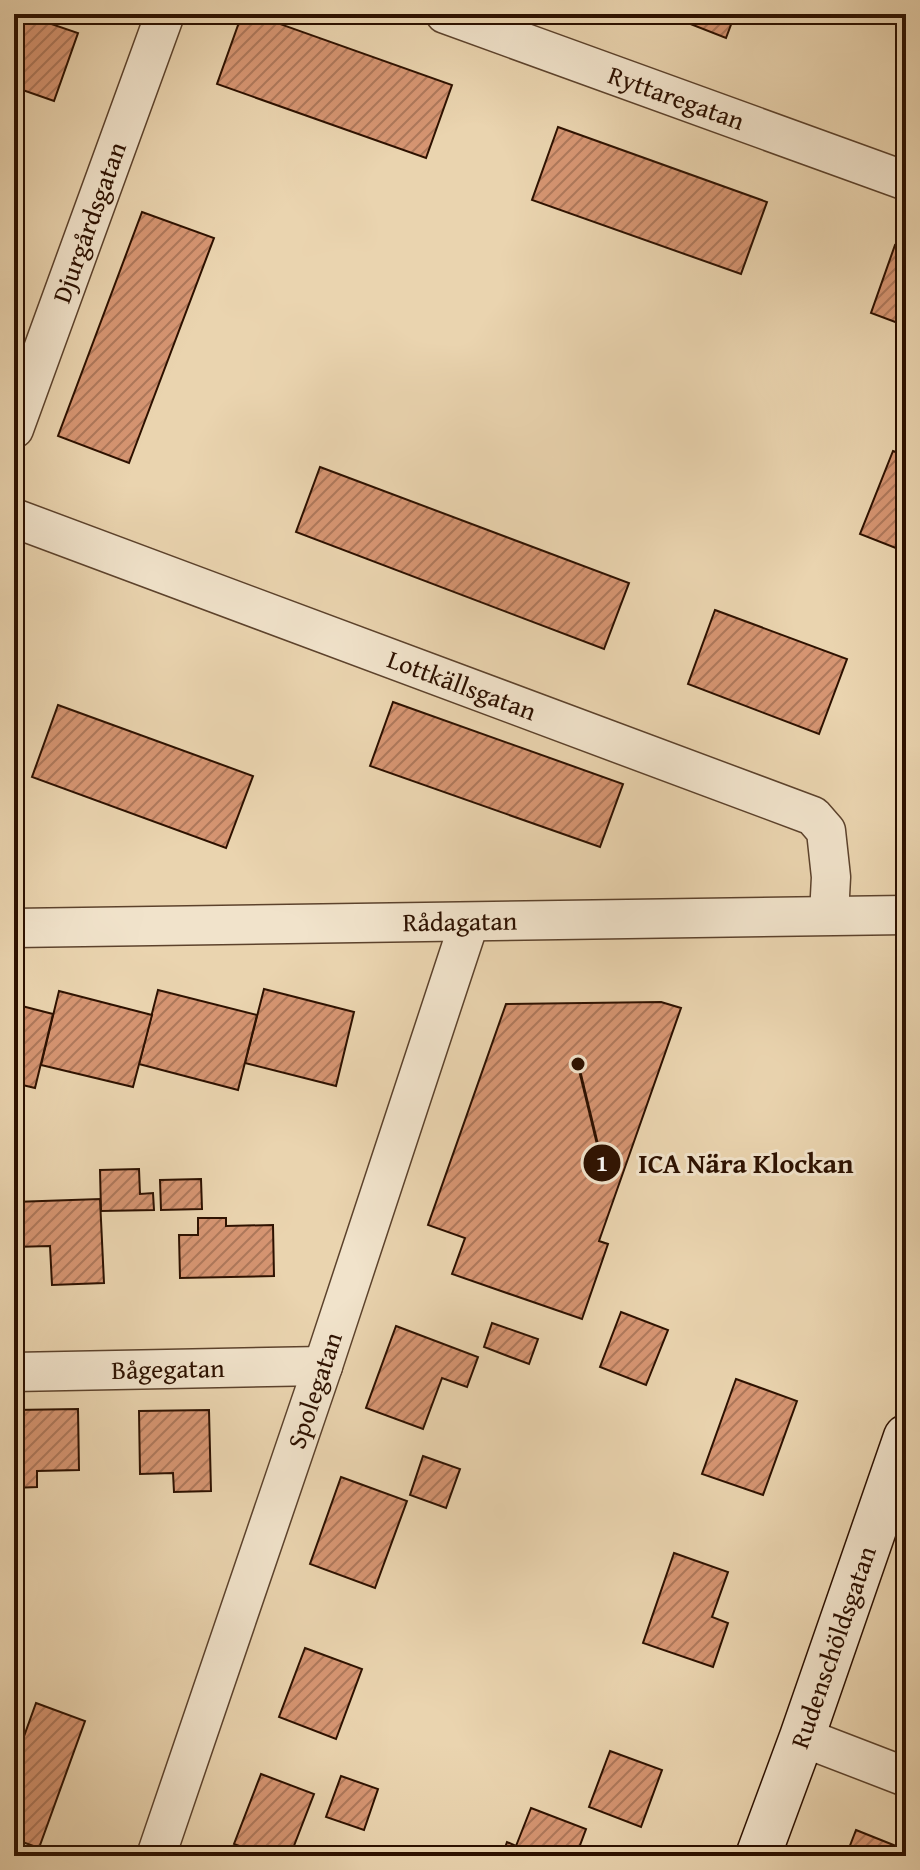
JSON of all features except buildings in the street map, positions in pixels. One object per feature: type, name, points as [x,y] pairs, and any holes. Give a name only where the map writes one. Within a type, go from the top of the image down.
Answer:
[{"type":"street","name":"Djurgårdsgatan","points":[[14,429],[165,14]]},
{"type":"street","name":"Ryttaregatan","points":[[445,14],[906,181]]},
{"type":"street","name":"Lottkällsgatan","points":[[14,518],[813,816],[826,831],[831,877],[829,915]]},
{"type":"street","name":"Rådagatan","points":[[14,928],[906,915]]},
{"type":"street","name":"Spolegatan","points":[[156,1856],[323,1366],[469,923]]},
{"type":"street","name":"Bågegatan","points":[[14,1372],[323,1366]]},
{"type":"street","name":"Rudenschöldsgatan","points":[[758,1856],[906,1437]]},
{"type":"street","points":[[802,1737],[906,1777]]},
{"type":"place","name":"ICA Nära Klockan","points":[[578,1064]]}]
